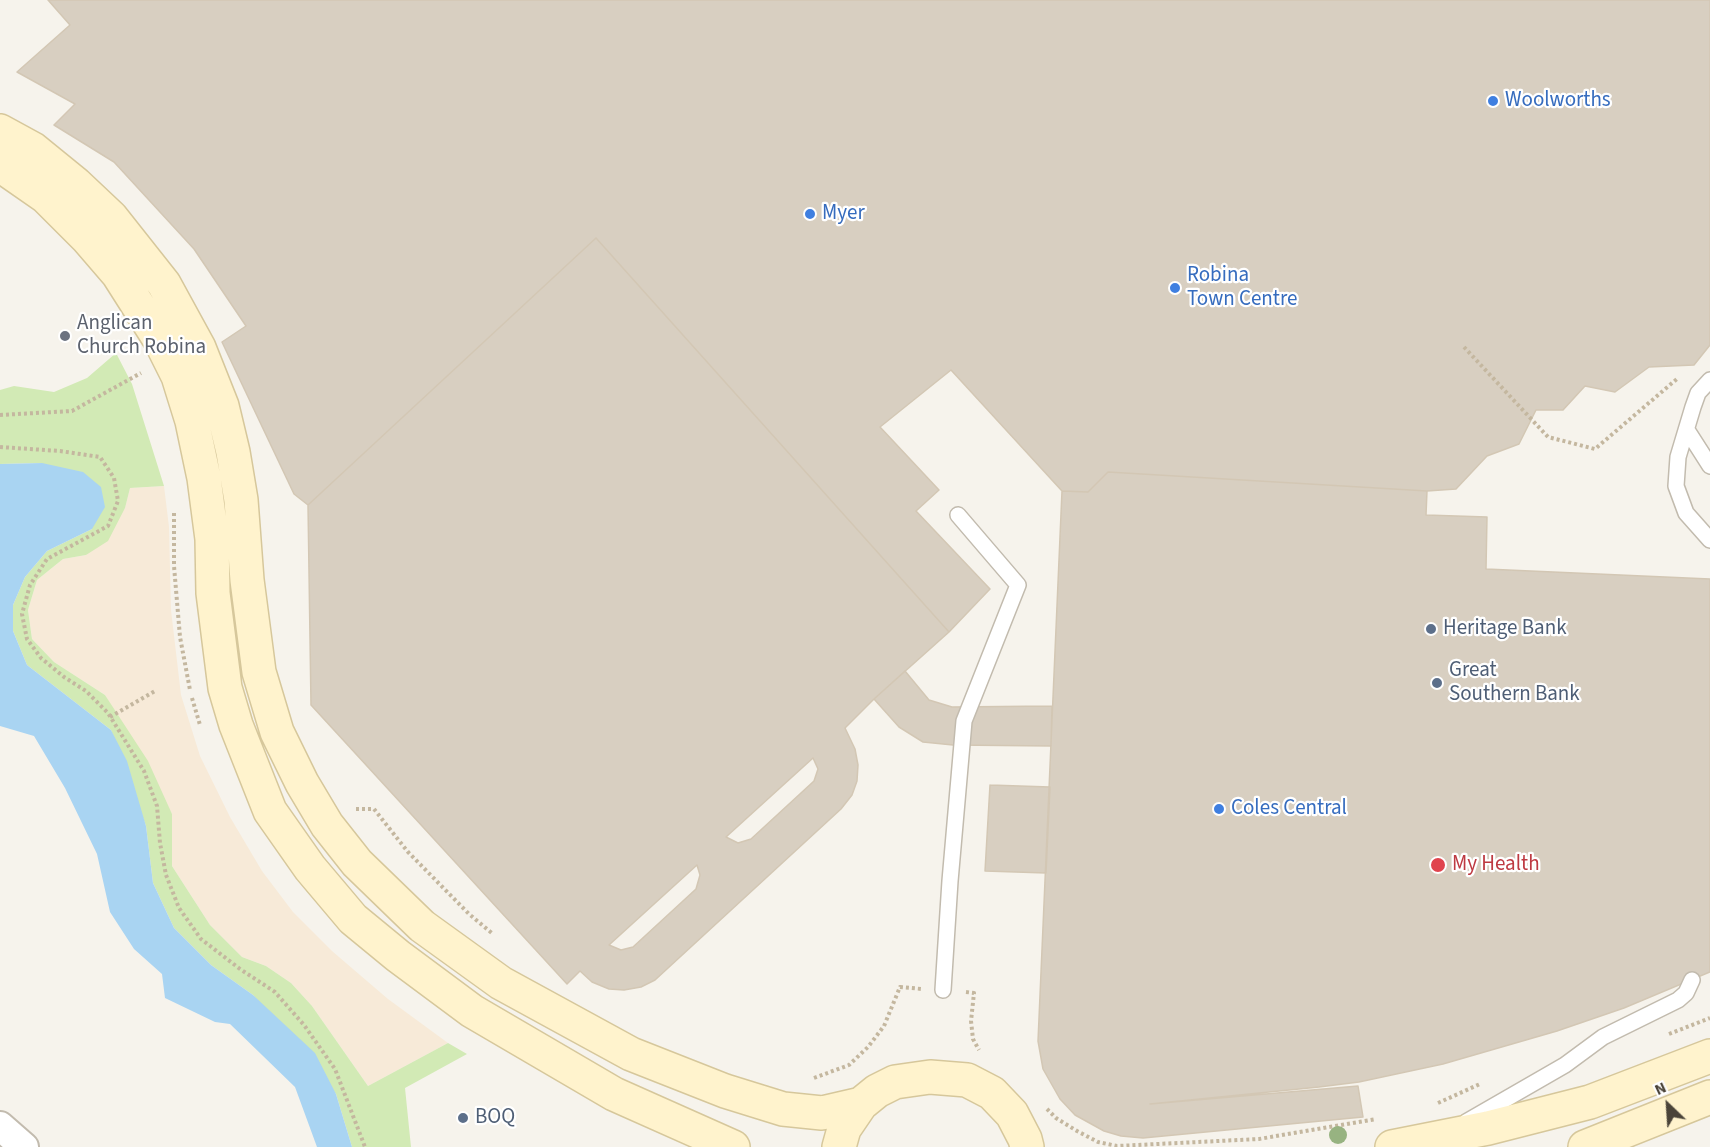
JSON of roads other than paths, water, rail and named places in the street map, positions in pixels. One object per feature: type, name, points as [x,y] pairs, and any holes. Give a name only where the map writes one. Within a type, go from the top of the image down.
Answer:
[{"type":"street","points":[[0,131],[33,149],[76,184],[111,217],[164,284],[199,348],[222,406],[237,468],[259,672],[277,732],[302,783],[327,825],[357,863],[422,926],[501,983],[631,1054],[725,1091],[783,1109],[822,1113],[861,1104]]},
{"type":"street","points":[[0,165],[46,197],[87,238],[118,274],[174,368],[192,421],[204,478],[212,539],[213,593],[219,657],[225,688],[236,725],[270,811],[310,868],[353,919],[472,1011],[614,1094],[733,1147]]},
{"type":"street","points":[[353,919],[384,891]]},
{"type":"street","points":[[1392,1147],[1488,1128],[1590,1102],[1707,1064]]},
{"type":"street","points":[[839,1147],[844,1130],[861,1104],[877,1091],[895,1082],[930,1077],[967,1080],[992,1094],[1012,1114],[1027,1147]]},
{"type":"street","points":[[1585,1147],[1710,1097]]},
{"type":"street","points":[[0,1126],[24,1147]]},
{"type":"lane","points":[[1710,380],[1698,393],[1678,457],[1676,486],[1686,513],[1710,540]]},
{"type":"lane","points":[[1687,430],[1710,466]]},
{"type":"lane","points":[[943,990],[964,721],[1018,585],[958,515]]},
{"type":"lane","points":[[1440,1138],[1565,1065],[1603,1037],[1678,1000],[1686,993],[1692,980]]},
{"type":"water","points":[[42,463],[83,472],[101,487],[105,507],[92,529],[47,551],[25,577],[13,605],[13,631],[27,665],[111,730],[127,761],[146,826],[153,883],[174,928],[211,965],[253,995],[315,1053],[336,1094],[352,1147],[317,1147],[295,1087],[230,1024],[215,1022],[165,998],[162,974],[134,949],[110,912],[97,854],[65,788],[34,736],[0,726],[0,464]]},
{"type":"place","name":"Woolworths","points":[[1493,101]]},
{"type":"place","name":"Myer","points":[[810,214]]},
{"type":"place","name":"Robina Town Centre","points":[[1175,288]]},
{"type":"place","name":"Anglican Church Robina","points":[[65,336]]},
{"type":"place","name":"Heritage Bank","points":[[1431,629]]},
{"type":"place","name":"Great Southern Bank","points":[[1437,683]]},
{"type":"place","name":"Coles Central","points":[[1219,809]]},
{"type":"place","name":"My Health","points":[[1438,865]]},
{"type":"place","name":"BOQ","points":[[463,1118]]}]
